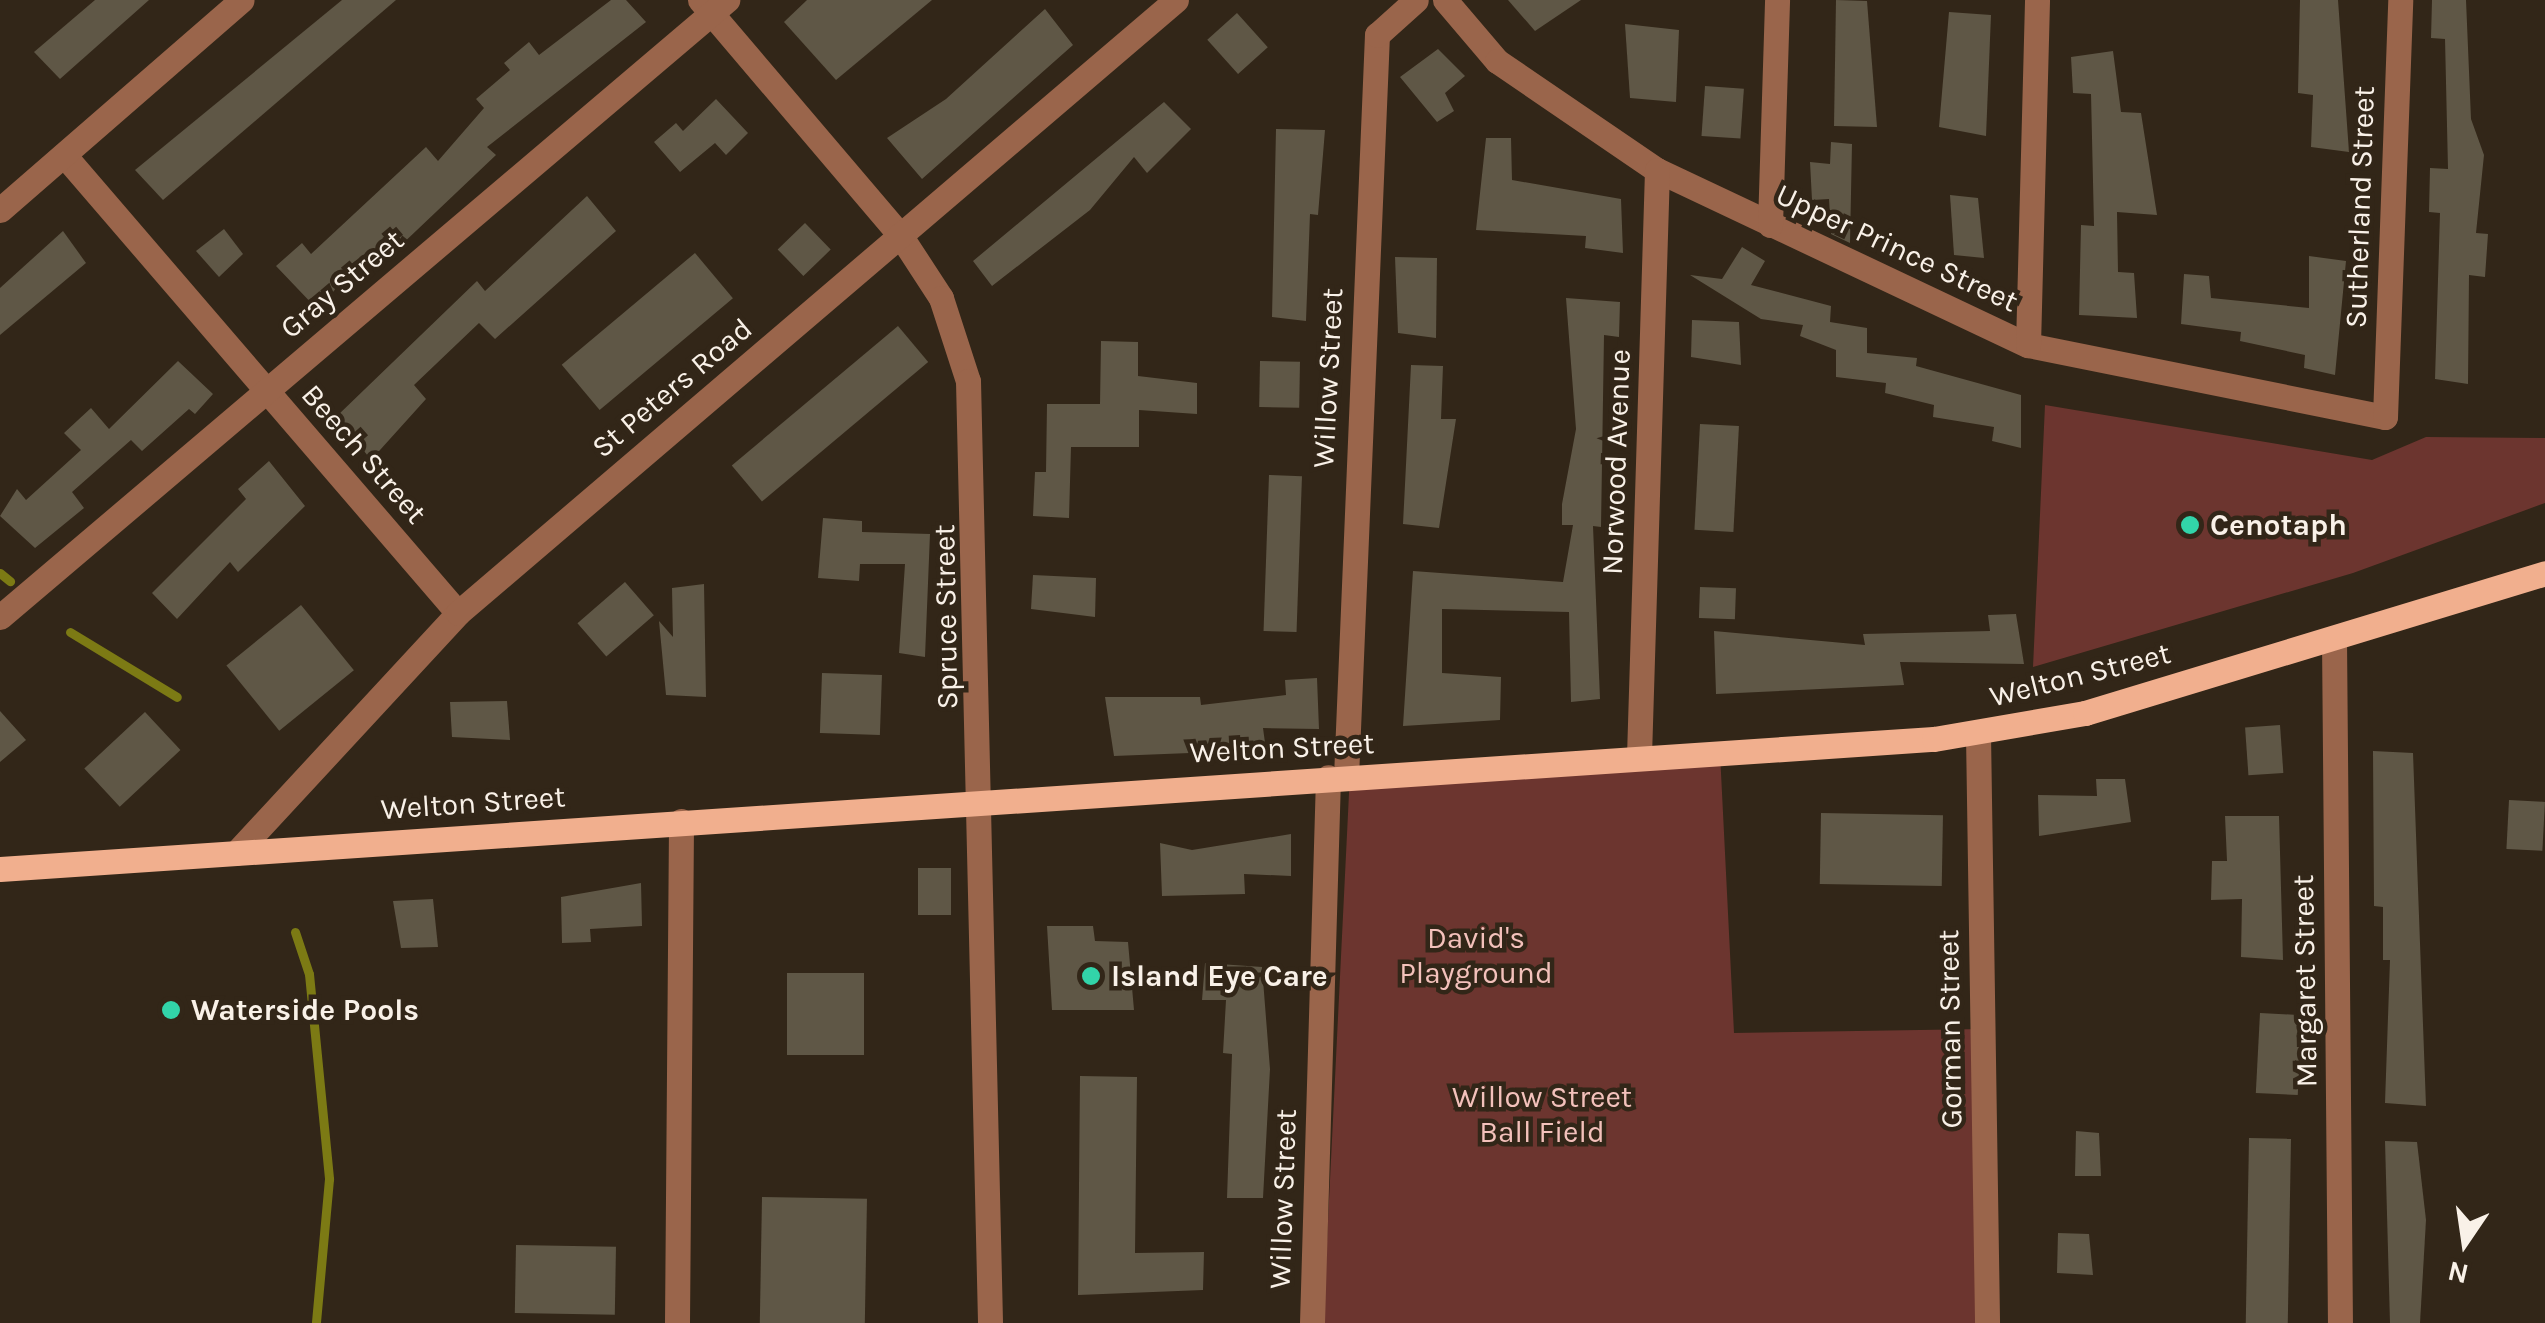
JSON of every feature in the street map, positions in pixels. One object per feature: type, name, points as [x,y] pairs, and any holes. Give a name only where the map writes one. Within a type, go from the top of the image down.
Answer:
[{"type":"main road","name":"Welton Street","points":[[0,868],[983,796],[1337,777],[1978,734],[2334,639],[2545,573]]},
{"type":"main road","points":[[2510,584],[2545,586]]},
{"type":"street","points":[[0,210],[242,0]]},
{"type":"street","name":"St Peters Road","points":[[236,853],[458,613],[1176,0]]},
{"type":"street","name":"Willow Street","points":[[1312,1323],[1377,35],[1416,0]]},
{"type":"street","name":"Upper Prince Street","points":[[1445,0],[1497,60],[1658,170],[2028,345],[2385,416]]},
{"type":"street","points":[[1770,225],[1777,0]]},
{"type":"street","points":[[2028,345],[2037,0]]},
{"type":"street","name":"Sutherland Street","points":[[2385,416],[2400,0]]},
{"type":"street","name":"Spruce Street","points":[[713,4],[900,235],[946,307],[972,400],[983,796],[990,1323]]},
{"type":"street","name":"Gray Street","points":[[0,617],[713,4]]},
{"type":"street","name":"Beech Street","points":[[64,155],[458,613]]},
{"type":"street","name":"Norwood Avenue","points":[[1639,756],[1658,170]]},
{"type":"street","name":"Margaret Street","points":[[2334,639],[2340,1323]]},
{"type":"street","name":"Gorman Street","points":[[1978,734],[1988,1323]]},
{"type":"street","points":[[677,1323],[680,821]]},
{"type":"green space","points":[[2045,405],[2372,460],[2426,437],[2545,438],[2545,503],[2353,573],[2033,667]]},
{"type":"green space","name":"Willow Street Ball Field","points":[[1720,753],[1734,1033],[1983,1029],[1987,1323],[1323,1323],[1350,773]]},
{"type":"building","points":[[95,0],[149,0],[60,79],[34,52]]},
{"type":"building","points":[[342,0],[396,0],[163,200],[135,170]]},
{"type":"building","points":[[611,0],[626,0],[646,22],[487,147],[496,155],[397,249],[352,283],[347,277],[317,309],[276,266],[302,243],[311,254],[426,147],[438,161],[484,108],[476,99],[510,70],[504,63],[529,42],[539,55]]},
{"type":"building","points":[[807,0],[932,0],[836,80],[784,22]]},
{"type":"building","points":[[1508,0],[1581,0],[1535,31]]},
{"type":"building","points":[[1836,0],[1867,1],[1877,127],[1834,126]]},
{"type":"building","points":[[2300,0],[2338,0],[2349,152],[2311,147],[2313,95],[2298,93]]},
{"type":"building","points":[[2432,0],[2466,0],[2471,119],[2484,155],[2476,233],[2488,234],[2485,277],[2469,275],[2468,384],[2435,379],[2440,213],[2429,212],[2430,168],[2448,169],[2445,39],[2431,38]]},
{"type":"building","points":[[1045,9],[1073,45],[922,179],[887,138],[946,99]]},
{"type":"building","points":[[1949,12],[1991,15],[1986,136],[1939,127]]},
{"type":"building","points":[[1237,13],[1268,47],[1238,74],[1207,40]]},
{"type":"building","points":[[1625,24],[1679,30],[1676,102],[1630,98]]},
{"type":"building","points":[[1438,49],[1465,76],[1445,93],[1454,111],[1437,122],[1400,77]]},
{"type":"building","points":[[2113,51],[2121,112],[2141,113],[2157,215],[2117,212],[2118,272],[2134,273],[2137,318],[2079,315],[2081,225],[2094,226],[2091,94],[2073,93],[2071,57]]},
{"type":"building","points":[[1705,86],[1744,89],[1740,139],[1702,136]]},
{"type":"building","points":[[716,99],[748,133],[726,155],[715,143],[680,172],[654,142],[676,123],[683,131]]},
{"type":"building","points":[[1164,102],[1191,129],[1147,173],[1134,157],[1090,210],[992,286],[973,261]]},
{"type":"building","points":[[1276,129],[1325,130],[1318,215],[1310,214],[1306,321],[1272,317]]},
{"type":"building","points":[[1486,138],[1511,138],[1512,180],[1621,199],[1623,253],[1585,248],[1586,236],[1476,230]]},
{"type":"building","points":[[1831,142],[1852,144],[1850,243],[1831,234],[1829,199],[1812,200],[1810,162],[1830,164]]},
{"type":"building","points":[[1950,195],[1978,198],[1984,258],[1954,255]]},
{"type":"building","points":[[587,196],[616,231],[495,339],[479,323],[414,385],[426,399],[371,460],[337,416],[477,281],[485,291]]},
{"type":"building","points":[[805,223],[831,250],[803,276],[778,249]]},
{"type":"building","points":[[224,229],[243,254],[219,277],[196,251]]},
{"type":"building","points":[[63,231],[86,263],[0,335],[0,288]]},
{"type":"building","points":[[1742,247],[1765,261],[1751,285],[1831,306],[1830,322],[1867,328],[1867,353],[1917,358],[1916,366],[2021,395],[2021,448],[1992,441],[1994,427],[1933,417],[1934,405],[1885,393],[1886,383],[1836,377],[1836,350],[1800,336],[1803,325],[1761,319],[1690,275],[1722,279]]},
{"type":"building","points":[[695,253],[733,298],[600,410],[562,365]]},
{"type":"building","points":[[2309,256],[2346,261],[2335,375],[2304,368],[2305,355],[2240,341],[2241,332],[2181,324],[2184,274],[2209,276],[2211,298],[2309,308]]},
{"type":"building","points":[[1395,257],[1437,258],[1436,338],[1398,333]]},
{"type":"building","points":[[1566,298],[1620,302],[1619,337],[1604,335],[1601,527],[1593,526],[1600,699],[1571,702],[1569,612],[1442,609],[1442,673],[1501,677],[1500,720],[1403,726],[1413,571],[1563,582],[1573,525],[1562,525],[1562,504],[1576,429]]},
{"type":"building","points":[[1692,320],[1739,322],[1741,365],[1691,357]]},
{"type":"building","points":[[898,326],[928,362],[762,501],[732,465]]},
{"type":"building","points":[[1101,341],[1138,342],[1138,376],[1197,383],[1197,414],[1139,410],[1139,447],[1071,447],[1069,518],[1033,516],[1035,472],[1046,472],[1047,404],[1100,404]]},
{"type":"building","points":[[178,361],[213,394],[195,414],[189,409],[142,451],[131,440],[72,492],[84,508],[35,548],[0,516],[17,489],[26,500],[81,450],[64,433],[91,408],[109,429]]},
{"type":"building","points":[[1260,361],[1300,362],[1299,408],[1259,407]]},
{"type":"building","points":[[1411,365],[1443,366],[1441,419],[1456,419],[1439,528],[1403,524]]},
{"type":"building","points":[[1700,424],[1739,426],[1733,532],[1694,530]]},
{"type":"building","points":[[269,461],[305,506],[238,572],[230,562],[177,619],[152,593],[246,499],[238,489]]},
{"type":"building","points":[[1269,475],[1302,476],[1297,632],[1264,631]]},
{"type":"building","points":[[823,518],[862,521],[862,532],[930,534],[925,657],[899,653],[905,564],[860,564],[859,581],[818,578]]},
{"type":"building","points":[[1033,575],[1096,578],[1095,617],[1031,609]]},
{"type":"building","points":[[625,582],[654,615],[606,657],[577,623]]},
{"type":"building","points":[[704,584],[706,697],[666,695],[659,621],[673,637],[672,588]]},
{"type":"building","points":[[1700,587],[1736,588],[1735,619],[1699,618]]},
{"type":"building","points":[[301,605],[354,670],[279,731],[226,665]]},
{"type":"building","points":[[2016,614],[2024,664],[1900,662],[1904,685],[1716,694],[1714,631],[1865,645],[1863,634],[1990,631],[1988,615]]},
{"type":"building","points":[[822,673],[882,675],[880,735],[820,733]]},
{"type":"building","points":[[1317,678],[1319,729],[1263,728],[1266,750],[1114,756],[1105,697],[1200,697],[1201,705],[1286,695],[1285,680]]},
{"type":"building","points":[[507,701],[510,740],[452,737],[450,702]]},
{"type":"building","points":[[0,711],[26,740],[0,762]]},
{"type":"building","points":[[145,712],[180,750],[120,807],[84,769]]},
{"type":"building","points":[[2280,725],[2283,773],[2248,775],[2245,727]]},
{"type":"building","points":[[2373,751],[2413,753],[2426,1106],[2385,1103],[2390,960],[2383,960],[2383,907],[2374,906]]},
{"type":"building","points":[[2096,779],[2125,779],[2131,822],[2039,836],[2038,795],[2097,796]]},
{"type":"building","points":[[2509,800],[2545,802],[2542,851],[2506,849]]},
{"type":"building","points":[[1821,813],[1943,815],[1942,886],[1820,884]]},
{"type":"building","points":[[2225,816],[2279,816],[2283,960],[2241,957],[2242,899],[2211,900],[2212,861],[2227,861]]},
{"type":"building","points":[[1291,834],[1291,876],[1244,874],[1245,894],[1162,896],[1160,843],[1192,850]]},
{"type":"building","points":[[918,868],[951,868],[951,915],[918,915]]},
{"type":"building","points":[[641,883],[642,926],[590,929],[591,942],[562,943],[561,897]]},
{"type":"building","points":[[433,899],[438,947],[401,948],[393,901]]},
{"type":"building","name":"Island Eye Care","points":[[1047,926],[1093,926],[1095,941],[1128,942],[1134,1010],[1052,1010]]},
{"type":"building","points":[[1205,963],[1262,967],[1270,1069],[1263,1198],[1227,1198],[1232,1054],[1223,1053],[1226,1000],[1202,1000]]},
{"type":"building","points":[[787,973],[864,973],[864,1055],[787,1055]]},
{"type":"building","points":[[2260,1013],[2302,1015],[2298,1095],[2256,1093]]},
{"type":"building","points":[[1080,1076],[1137,1077],[1135,1253],[1204,1252],[1203,1290],[1078,1295]]},
{"type":"building","points":[[2076,1131],[2099,1133],[2101,1176],[2075,1176]]},
{"type":"building","points":[[2249,1138],[2291,1139],[2288,1323],[2246,1323]]},
{"type":"building","points":[[2385,1141],[2417,1142],[2426,1220],[2420,1323],[2390,1323]]},
{"type":"building","points":[[762,1197],[867,1199],[865,1323],[760,1323]]},
{"type":"building","points":[[2058,1233],[2089,1234],[2093,1275],[2057,1273]]},
{"type":"building","points":[[516,1245],[616,1247],[615,1315],[515,1313]]},
{"type":"waterway","points":[[0,573],[10,581]]},
{"type":"waterway","points":[[70,632],[177,697]]},
{"type":"waterway","points":[[295,932],[309,974],[329,1179],[316,1323]]},
{"type":"place","name":"Cenotaph","points":[[2190,525]]},
{"type":"place","name":"Island Eye Care","points":[[1091,976]]},
{"type":"place","name":"Waterside Pools","points":[[171,1010]]},
{"type":"park label","name":"David's Playground","points":[[1476,955]]}]
